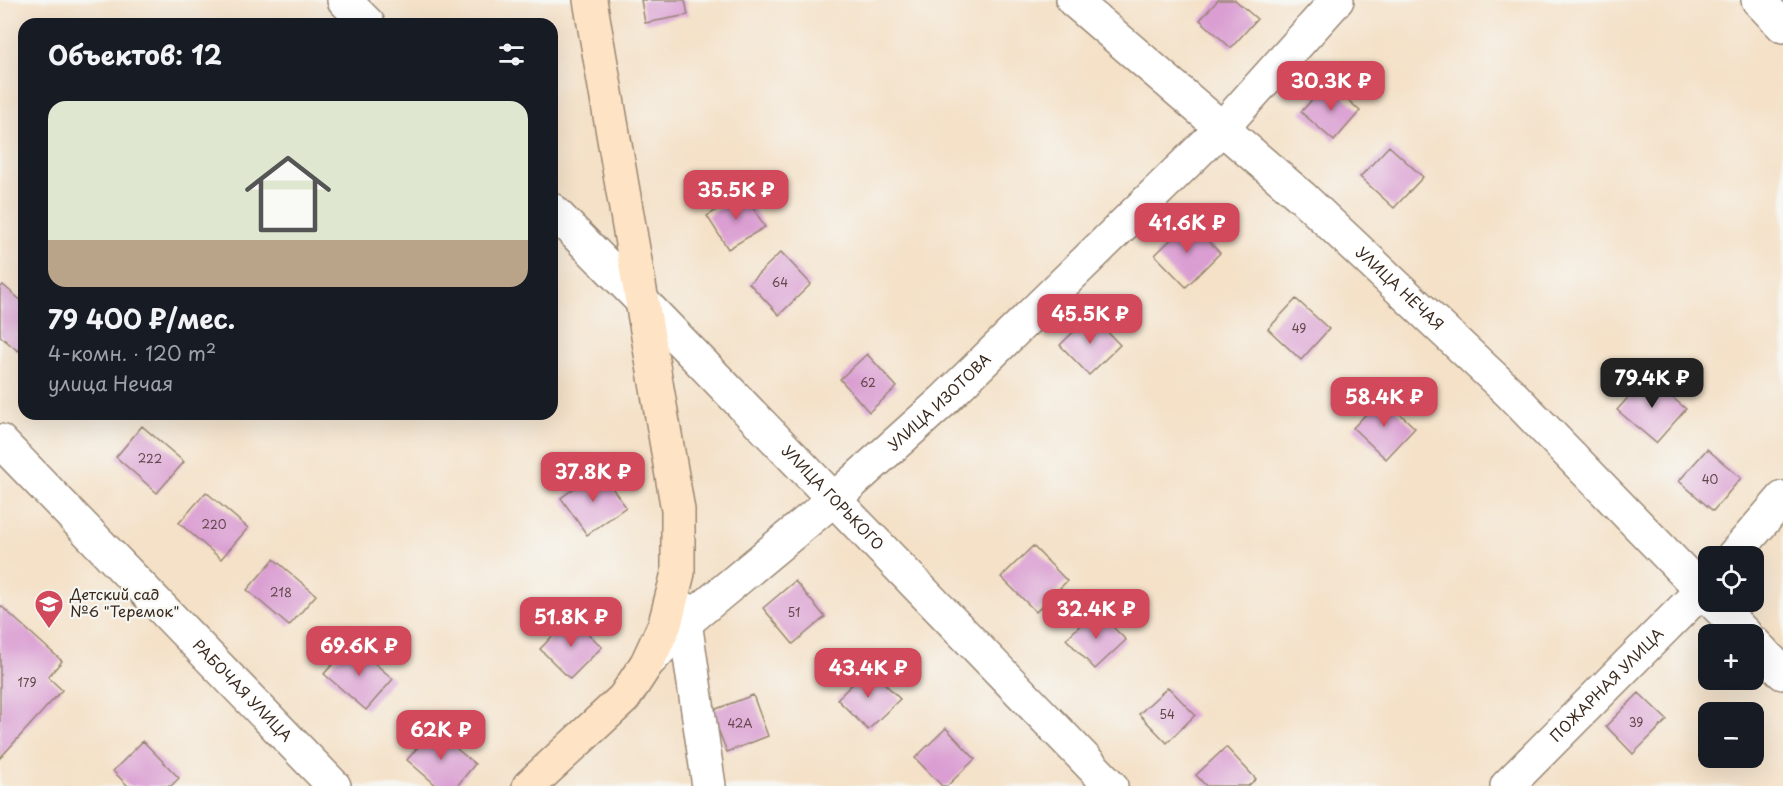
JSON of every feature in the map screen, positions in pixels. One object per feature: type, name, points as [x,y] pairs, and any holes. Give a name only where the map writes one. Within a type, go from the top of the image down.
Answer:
[{"type":"main road","points":[[590,0],[678,510],[678,573],[665,624],[647,663]]},
{"type":"main road","name":"УЛИЦА ИЗОТОВА","points":[[529,786],[624,698],[647,663]]},
{"type":"street","points":[[344,0],[362,18]]},
{"type":"street","name":"УЛИЦА НЕЧАЯ","points":[[1073,0],[1303,198],[1509,392],[1698,583]]},
{"type":"street","name":"УЛИЦА ИЗОТОВА","points":[[647,663],[685,623],[834,499],[943,401],[1221,128],[1337,0]]},
{"type":"street","points":[[1758,0],[1783,26]]},
{"type":"street","name":"УЛИЦА ГОРЬКОГО","points":[[558,216],[1111,786]]},
{"type":"street","name":"РАБОЧАЯ УЛИЦА","points":[[0,441],[334,786]]},
{"type":"street","points":[[1742,546],[1783,498]]},
{"type":"street","points":[[678,573],[709,786]]},
{"type":"street","name":"ПОЖАРНАЯ УЛИЦА","points":[[1507,786],[1698,603]]},
{"type":"street","name":"УЛИЦА НЕЧАЯ","points":[[1725,612],[1736,624]]},
{"type":"street","points":[[1764,654],[1783,674]]},
{"type":"building","points":[[641,0],[685,0],[688,15],[645,23]]},
{"type":"building","points":[[1218,0],[1235,0],[1257,19],[1231,48],[1200,20]]},
{"type":"building","points":[[1328,82],[1360,111],[1334,141],[1301,112]]},
{"type":"building","points":[[1389,146],[1423,177],[1394,208],[1360,177]]},
{"type":"building","points":[[744,193],[765,227],[728,249],[707,216]]},
{"type":"building","points":[[1189,222],[1220,253],[1186,287],[1155,255]]},
{"type":"building","points":[[781,252],[811,284],[779,315],[749,283]]},
{"type":"building","points":[[3,285],[18,298],[18,351],[0,336],[0,288]]},
{"type":"building","points":[[1296,299],[1329,329],[1301,360],[1268,329]]},
{"type":"building","points":[[1091,315],[1120,345],[1089,375],[1060,345]]},
{"type":"building","points":[[867,354],[897,387],[869,412],[840,379]]},
{"type":"building","points":[[1647,376],[1686,409],[1656,443],[1617,410]]},
{"type":"building","points":[[1382,397],[1415,428],[1386,459],[1353,428]]},
{"type":"building","points":[[142,426],[184,462],[157,493],[116,457]]},
{"type":"building","points":[[1707,449],[1741,478],[1713,511],[1679,481]]},
{"type":"building","points":[[599,470],[626,507],[587,535],[561,498]]},
{"type":"building","points":[[206,492],[248,528],[221,559],[179,523]]},
{"type":"building","points":[[1033,546],[1067,581],[1036,612],[1001,577]]},
{"type":"building","points":[[274,559],[316,595],[289,626],[247,590]]},
{"type":"building","points":[[795,581],[825,617],[793,644],[763,608]]},
{"type":"building","points":[[0,605],[62,661],[48,677],[62,690],[0,758]]},
{"type":"building","points":[[1096,610],[1126,640],[1095,669],[1066,639]]},
{"type":"building","points":[[571,617],[602,647],[570,679],[540,649]]},
{"type":"building","points":[[351,643],[393,679],[366,710],[324,674]]},
{"type":"building","points":[[869,668],[900,699],[868,730],[837,699]]},
{"type":"building","points":[[1168,687],[1195,715],[1167,743],[1139,714]]},
{"type":"building","points":[[1639,693],[1667,720],[1633,754],[1606,726]]},
{"type":"building","points":[[753,695],[768,736],[727,752],[711,711]]},
{"type":"building","points":[[946,728],[975,759],[947,786],[942,786],[915,758]]},
{"type":"building","points":[[433,729],[475,764],[457,786],[437,786],[407,760]]},
{"type":"building","points":[[143,741],[179,778],[171,786],[128,786],[113,771]]},
{"type":"building","points":[[1226,747],[1256,779],[1248,786],[1206,786],[1196,775]]},
{"type":"place","name":"Детский сад №6 \"Теремок\"","points":[[49,630]]}]
